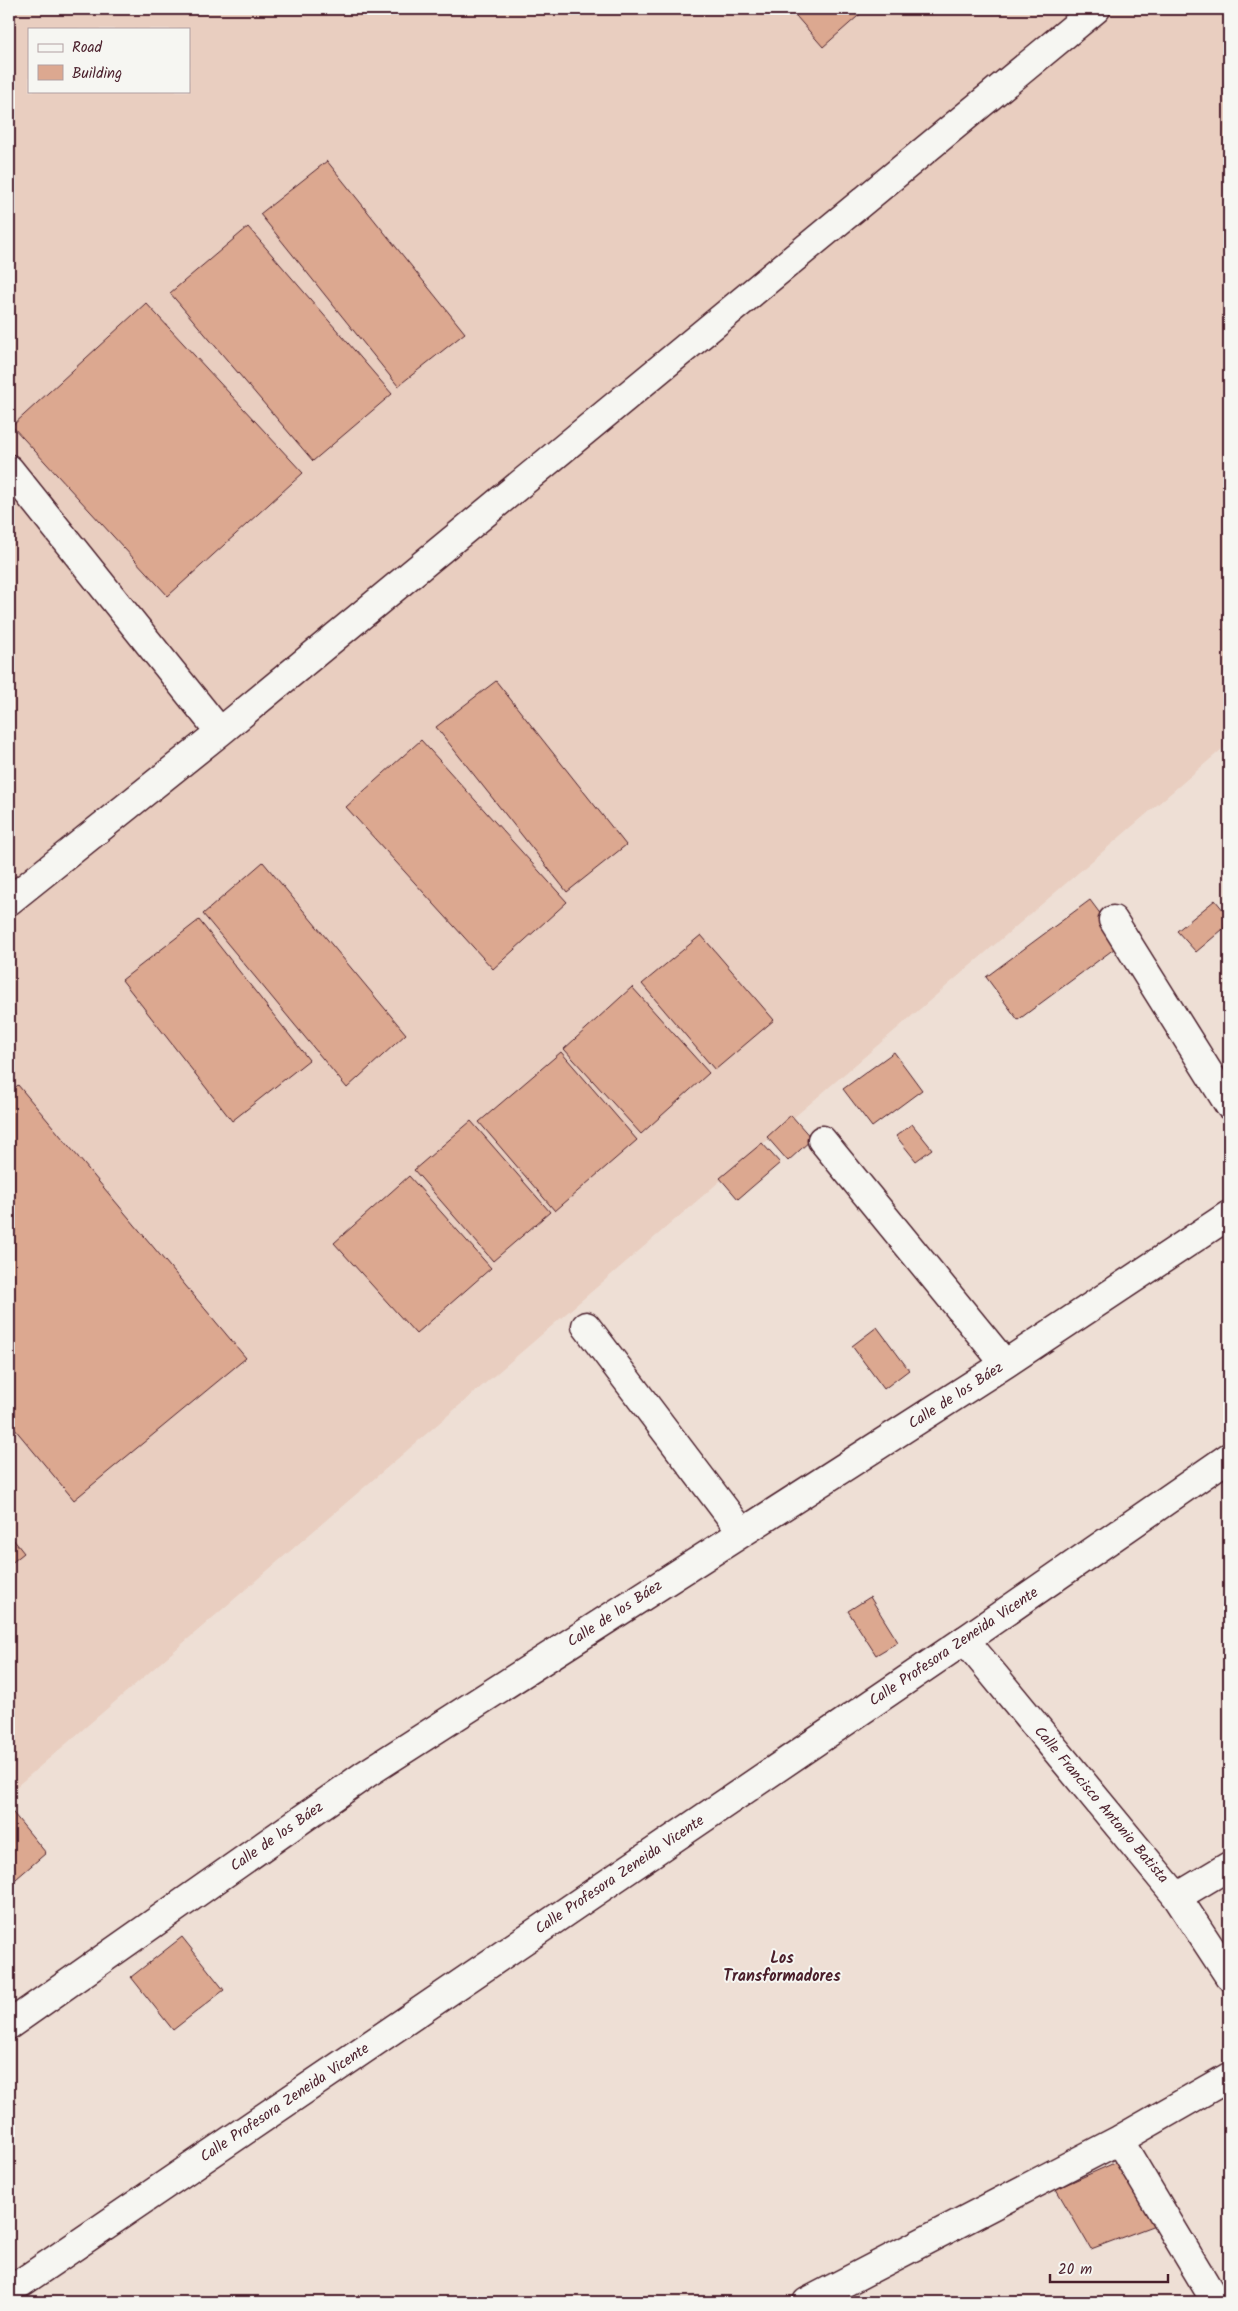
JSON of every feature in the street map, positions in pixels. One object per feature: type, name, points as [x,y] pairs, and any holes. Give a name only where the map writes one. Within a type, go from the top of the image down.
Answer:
[{"type":"street","points":[[9,901],[220,732],[1096,9]]},
{"type":"street","points":[[9,468],[220,732]]},
{"type":"street","points":[[1113,920],[1229,1105]]},
{"type":"street","points":[[822,1140],[1005,1364]]},
{"type":"street","name":"Calle de los Báez","points":[[9,2025],[366,1774],[1005,1364],[1229,1215]]},
{"type":"street","points":[[586,1326],[742,1532]]},
{"type":"street","name":"Calle Profesora Zeneida Vicente","points":[[9,2292],[965,1640],[1229,1457]]},
{"type":"street","name":"Calle Francisco Antonio Batista","points":[[965,1640],[1177,1897],[1229,1976]]},
{"type":"street","points":[[1177,1897],[1229,1866]]},
{"type":"street","points":[[807,2302],[1119,2140],[1229,2077]]},
{"type":"street","points":[[1119,2140],[1216,2302]]},
{"type":"shaded area","points":[[9,9],[1229,9],[1229,743],[9,1793]]},
{"type":"building","points":[[790,9],[866,9],[823,47]]},
{"type":"building","points":[[327,161],[465,333],[398,386],[260,214]]},
{"type":"building","points":[[248,227],[392,394],[313,461],[170,293]]},
{"type":"building","points":[[146,303],[303,473],[168,596],[12,426]]},
{"type":"building","points":[[496,681],[626,845],[567,892],[436,727]]},
{"type":"building","points":[[421,740],[567,902],[493,969],[346,807]]},
{"type":"building","points":[[263,862],[406,1034],[347,1088],[203,914]]},
{"type":"building","points":[[1090,900],[1122,943],[1018,1020],[986,977]]},
{"type":"building","points":[[1215,900],[1229,917],[1229,924],[1196,952],[1177,931]]},
{"type":"building","points":[[199,920],[309,1060],[232,1121],[122,980]]},
{"type":"building","points":[[701,935],[774,1020],[715,1070],[642,984]]},
{"type":"building","points":[[632,987],[709,1073],[641,1134],[564,1049]]},
{"type":"building","points":[[561,1052],[637,1140],[555,1211],[479,1122]]},
{"type":"building","points":[[894,1052],[922,1090],[872,1127],[843,1089]]},
{"type":"building","points":[[18,1085],[246,1358],[74,1500],[9,1422],[9,1093]]},
{"type":"building","points":[[791,1115],[812,1139],[788,1161],[767,1137]]},
{"type":"building","points":[[471,1121],[550,1212],[493,1261],[414,1170]]},
{"type":"building","points":[[912,1124],[932,1149],[916,1161],[896,1136]]},
{"type":"building","points":[[762,1143],[780,1163],[738,1199],[720,1178]]},
{"type":"building","points":[[409,1176],[491,1268],[416,1334],[334,1243]]},
{"type":"building","points":[[877,1327],[909,1370],[884,1389],[852,1346]]},
{"type":"building","points":[[9,1534],[24,1553],[9,1565]]},
{"type":"building","points":[[870,1597],[898,1642],[876,1655],[848,1611]]},
{"type":"building","points":[[9,1808],[46,1853],[9,1885]]},
{"type":"building","points":[[182,1937],[224,1990],[173,2030],[131,1977]]},
{"type":"building","points":[[1121,2160],[1155,2225],[1091,2249],[1056,2189]]},
{"type":"district","name":"Los Transformadores","points":[[782,1967]]}]
